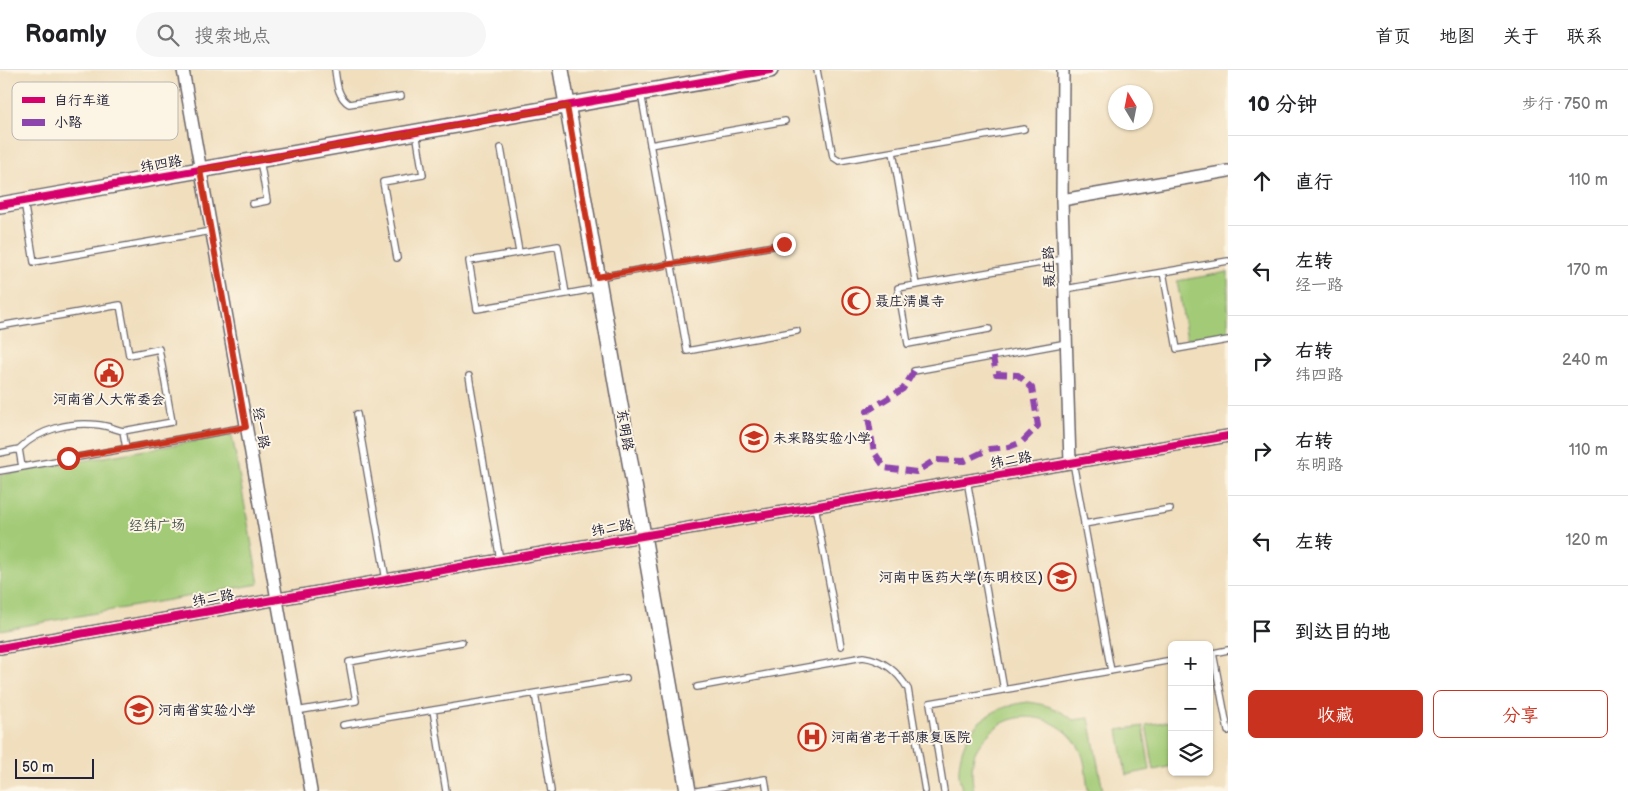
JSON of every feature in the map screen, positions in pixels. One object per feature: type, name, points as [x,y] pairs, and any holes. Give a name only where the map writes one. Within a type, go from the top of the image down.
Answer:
[{"type":"street","name":"经一路","points":[[183,70],[310,791]]},
{"type":"street","name":"东明路","points":[[561,70],[688,791]]},
{"type":"street","name":"纬四路","points":[[0,205],[770,70]]},
{"type":"street","name":"聂庄路","points":[[1063,70],[1062,200],[1072,462]]},
{"type":"street","points":[[1062,200],[1228,171]]},
{"type":"street","name":"纬二路","points":[[0,648],[500,560],[1228,436]]},
{"type":"lane","points":[[335,70],[339,93],[348,104],[401,96]]},
{"type":"lane","points":[[817,70],[833,157],[839,161],[1024,129]]},
{"type":"lane","points":[[641,93],[687,351],[797,331]]},
{"type":"lane","points":[[650,145],[785,121]]},
{"type":"lane","points":[[396,258],[383,182],[423,175],[416,132]]},
{"type":"lane","points":[[501,148],[518,252]]},
{"type":"lane","points":[[893,152],[916,285]]},
{"type":"lane","points":[[252,204],[268,201],[260,160]]},
{"type":"lane","points":[[24,201],[34,262],[211,231]]},
{"type":"lane","points":[[566,294],[558,246],[469,261],[477,309],[566,294],[598,282],[671,264],[784,244]]},
{"type":"lane","points":[[989,329],[908,344],[898,288],[1064,258]]},
{"type":"lane","points":[[1065,289],[1228,261]]},
{"type":"lane","points":[[1163,272],[1177,349],[1228,341]]},
{"type":"lane","points":[[0,326],[120,305],[128,355],[160,349],[172,422],[123,431],[101,425],[84,424],[62,427],[43,432],[28,440],[19,449],[0,453]]},
{"type":"lane","points":[[914,371],[1066,343]]},
{"type":"lane","points":[[469,376],[500,560]]},
{"type":"lane","points":[[357,414],[386,580]]},
{"type":"lane","points":[[0,471],[246,427]]},
{"type":"lane","points":[[123,431],[126,448]]},
{"type":"lane","points":[[19,449],[22,467]]},
{"type":"lane","points":[[1072,462],[1111,671]]},
{"type":"lane","points":[[967,480],[1004,690]]},
{"type":"lane","points":[[815,506],[841,646]]},
{"type":"lane","points":[[1084,524],[1170,509]]},
{"type":"lane","points":[[296,711],[356,700],[349,662],[462,642]]},
{"type":"lane","points":[[1213,653],[1228,650]]},
{"type":"lane","points":[[697,687],[863,657],[878,659],[896,674],[908,689],[924,791]]},
{"type":"lane","points":[[944,791],[930,703],[1168,661]]},
{"type":"lane","points":[[1213,662],[1228,731]]},
{"type":"lane","points":[[343,725],[626,678]]},
{"type":"lane","points":[[535,693],[551,791]]},
{"type":"lane","points":[[433,710],[446,791]]},
{"type":"lane","points":[[697,791],[765,779],[767,791]]},
{"type":"green space","points":[[1228,272],[1228,332],[1187,339],[1177,281]]},
{"type":"green space","name":"经纬广场","points":[[232,435],[259,584],[0,630],[0,475]]},
{"type":"green space","points":[[1028,702],[1052,708],[1073,720],[1089,718],[1103,791],[1088,791],[1083,756],[1070,735],[1048,721],[1023,717],[999,725],[982,741],[976,750],[973,760],[974,791],[962,791],[959,777],[961,754],[972,730],[990,714]]},
{"type":"green space","points":[[1168,721],[1168,767],[1154,770],[1146,725]]},
{"type":"green space","points":[[1143,726],[1150,770],[1126,775],[1118,730]]},
{"type":"marked path","points":[[914,371],[903,389],[867,411],[874,452],[885,468],[916,472],[935,460],[964,461],[989,449],[1009,447],[1022,442],[1038,426],[1032,388],[1018,375],[996,374],[993,357]]},
{"type":"cycle path","points":[[0,205],[770,70]]},
{"type":"cycle path","points":[[0,648],[460,567],[1228,436]]},
{"type":"place","name":"聂庄清真寺","points":[[856,301]]},
{"type":"place","name":"河南省人大常委会","points":[[109,373]]},
{"type":"place","name":"未来路实验小学","points":[[754,438]]},
{"type":"place","name":"河南中医药大学(东明校区)","points":[[1062,577]]},
{"type":"place","name":"河南省实验小学","points":[[139,710]]},
{"type":"place","name":"河南省老干部康复医院","points":[[812,737]]},
{"type":"route","points":[[68,458],[246,427],[200,170],[567,106],[597,277],[784,244]]}]
